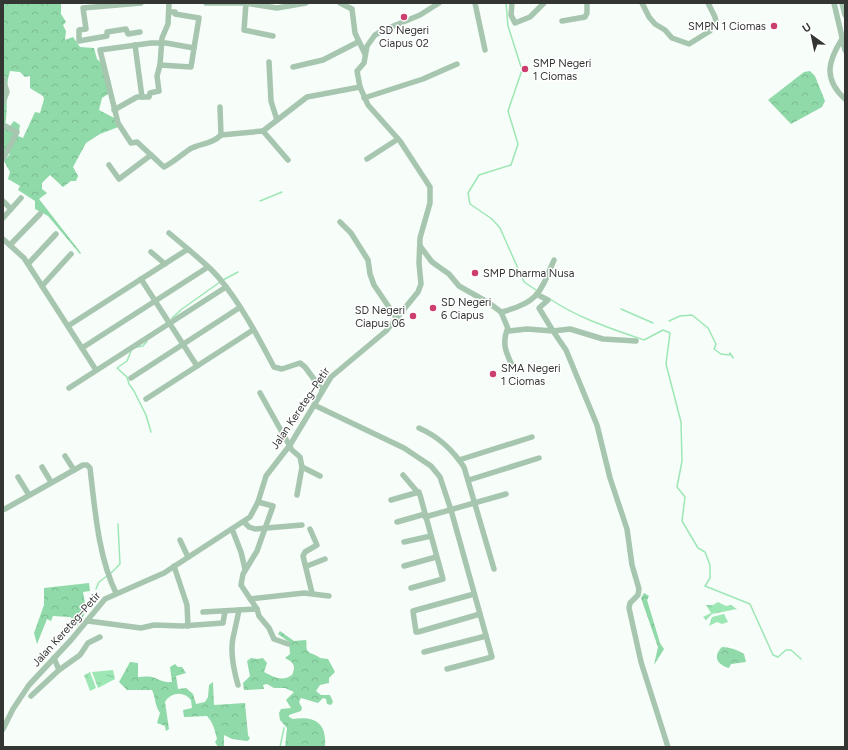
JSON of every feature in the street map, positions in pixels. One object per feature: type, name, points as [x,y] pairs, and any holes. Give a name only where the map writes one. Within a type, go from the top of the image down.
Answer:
[{"type":"street","points":[[140,32],[128,34],[126,29],[119,29],[106,32],[106,36],[79,41],[79,30],[86,29],[83,8],[141,3]]},
{"type":"street","points":[[114,110],[142,96],[142,98],[149,97],[150,94],[159,91],[157,78],[160,65],[161,43],[168,24],[169,3]]},
{"type":"street","points":[[206,3],[246,3],[277,8],[306,3]]},
{"type":"street","points":[[246,3],[244,30],[273,36]]},
{"type":"street","points":[[340,3],[352,9],[358,42],[365,54]]},
{"type":"street","name":"Jalan Kereteg–Petir","points":[[3,729],[23,692],[88,621],[104,601],[116,593],[158,576],[250,517],[258,502],[266,476],[290,445],[322,390],[336,372],[386,331],[420,289],[421,230],[430,203],[431,192],[426,179],[398,139],[371,110],[360,87],[358,72],[364,63],[369,42],[378,32],[420,15],[440,3]]},
{"type":"street","points":[[475,3],[485,50]]},
{"type":"street","points":[[512,3],[511,15],[516,23],[530,17],[544,3]]},
{"type":"street","points":[[562,21],[584,17],[587,12],[587,3]]},
{"type":"street","points":[[642,3],[649,17],[655,24],[665,30],[672,38],[689,44],[710,31],[716,22],[708,3]]},
{"type":"street","points":[[834,3],[845,50]]},
{"type":"street","points":[[842,3],[845,15]]},
{"type":"street","points":[[160,65],[191,67],[198,18],[175,14],[175,12],[169,12]]},
{"type":"street","points":[[842,39],[833,54],[830,69],[834,84],[845,99]]},
{"type":"street","points":[[292,67],[323,60],[358,42]]},
{"type":"street","points":[[194,48],[161,43],[100,50],[118,123],[131,143],[137,142],[164,167],[172,164],[192,148],[208,144],[221,135],[263,131],[299,106],[307,98],[360,87]]},
{"type":"street","points":[[135,45],[142,96]]},
{"type":"street","points":[[269,62],[271,101],[278,120]]},
{"type":"street","points":[[364,98],[422,79],[457,64]]},
{"type":"street","points":[[3,79],[5,91],[3,102]]},
{"type":"street","points":[[220,106],[221,135]]},
{"type":"street","points":[[3,125],[17,132],[3,159]]},
{"type":"street","points":[[263,131],[288,160]]},
{"type":"street","points":[[367,159],[398,139]]},
{"type":"street","points":[[109,165],[119,179],[151,155]]},
{"type":"street","points":[[3,218],[21,198]]},
{"type":"street","points":[[3,201],[11,209]]},
{"type":"street","points":[[10,246],[40,214]]},
{"type":"street","points":[[340,222],[351,233],[368,260],[370,274],[374,285],[397,319]]},
{"type":"street","points":[[169,233],[208,267],[226,287],[270,357],[274,367],[282,368],[300,363],[305,367],[322,390]]},
{"type":"street","points":[[28,264],[56,234]]},
{"type":"street","points":[[3,239],[28,264],[96,370]]},
{"type":"street","points":[[420,246],[432,262],[449,274],[459,286],[489,303],[501,312],[507,330],[505,336],[506,352],[512,365]]},
{"type":"street","points":[[68,326],[188,249]]},
{"type":"street","points":[[151,252],[165,264]]},
{"type":"street","points":[[42,286],[71,254]]},
{"type":"street","points":[[501,312],[515,310],[538,295],[554,260]]},
{"type":"street","points":[[82,348],[208,267]]},
{"type":"street","points":[[141,279],[197,366]]},
{"type":"street","points":[[69,388],[226,287]]},
{"type":"street","points":[[538,295],[548,300],[539,308],[566,350],[597,425],[610,478],[627,529],[632,565],[640,590],[638,595],[630,603],[629,608],[641,662],[668,747]]},
{"type":"street","points":[[131,378],[239,308]]},
{"type":"street","points":[[507,330],[553,331],[570,329],[603,339],[636,341]]},
{"type":"street","points":[[146,399],[253,330]]},
{"type":"street","points":[[260,393],[292,450],[300,457],[302,467],[297,495]]},
{"type":"street","points":[[314,405],[404,448],[431,466],[440,477],[451,510],[492,657],[447,669]]},
{"type":"street","points":[[419,428],[442,440],[459,460],[469,480],[494,569]]},
{"type":"street","points":[[459,460],[532,437]]},
{"type":"street","points":[[66,456],[74,470]]},
{"type":"street","points":[[469,480],[538,458]]},
{"type":"street","points":[[3,501],[6,508],[85,464],[90,468],[103,558],[109,579],[116,593]]},
{"type":"street","points":[[42,467],[51,482]]},
{"type":"street","points":[[302,467],[320,476]]},
{"type":"street","points":[[403,475],[419,492],[442,579],[411,588]]},
{"type":"street","points":[[18,477],[29,495]]},
{"type":"street","points":[[392,500],[419,492]]},
{"type":"street","points":[[397,522],[451,510],[506,494]]},
{"type":"street","points":[[258,502],[273,506],[266,529],[257,551],[245,570],[241,585],[257,609],[259,616],[269,628],[275,640],[288,644]]},
{"type":"street","points":[[244,522],[251,528],[266,529],[302,525]]},
{"type":"street","points":[[232,529],[241,552],[245,570]]},
{"type":"street","points":[[310,529],[317,545],[303,554],[312,593]]},
{"type":"street","points":[[404,542],[431,536]]},
{"type":"street","points":[[180,540],[188,557]]},
{"type":"street","points":[[404,566],[436,557]]},
{"type":"street","points":[[307,566],[325,559]]},
{"type":"street","points":[[174,566],[187,605],[188,626]]},
{"type":"street","points":[[250,598],[312,593],[329,596]]},
{"type":"street","points":[[474,594],[413,611],[414,629],[418,632],[480,614]]},
{"type":"street","points":[[203,612],[257,609]]},
{"type":"street","points":[[238,685],[233,669],[233,638],[236,632],[239,610]]},
{"type":"street","points":[[88,621],[141,628],[157,625],[188,626],[223,623],[225,611]]},
{"type":"street","points":[[424,652],[486,636]]},
{"type":"street","points":[[31,696],[59,670],[80,655],[88,643],[100,637]]},
{"type":"street","points":[[54,658],[59,670]]},
{"type":"green space","points":[[3,3],[61,3],[61,14],[66,22],[63,25],[66,31],[65,40],[73,37],[80,47],[94,48],[97,59],[106,69],[110,78],[111,92],[102,98],[99,110],[116,119],[121,126],[100,134],[86,143],[73,167],[78,176],[76,181],[71,181],[63,187],[50,175],[42,183],[42,189],[47,193],[39,199],[81,253],[80,254],[48,216],[35,209],[35,201],[18,190],[20,186],[8,179],[10,172],[4,161],[10,154],[3,150]],"holes":[[[10,71],[20,72],[25,77],[30,76],[30,88],[42,95],[44,98],[40,113],[35,112],[23,138],[18,136],[20,125],[14,121],[10,126],[5,126],[8,78]]]},
{"type":"green space","points":[[810,71],[815,76],[825,101],[822,107],[791,124],[768,100],[804,72]]},
{"type":"green space","points":[[89,583],[90,591],[83,592],[85,610],[83,618],[77,626],[75,620],[70,617],[53,616],[51,621],[47,619],[37,644],[34,633],[44,605],[44,588]]},
{"type":"green space","points":[[644,593],[649,596],[647,600],[660,643],[664,649],[654,665],[658,647],[641,598]]},
{"type":"green space","points":[[280,631],[294,641],[306,640],[308,651],[320,658],[328,659],[335,672],[329,678],[329,683],[320,685],[316,691],[321,695],[330,695],[333,702],[331,705],[327,704],[326,699],[323,698],[318,703],[301,698],[299,702],[302,708],[301,711],[289,715],[289,717],[293,719],[308,719],[318,723],[324,732],[325,747],[285,747],[287,728],[280,720],[279,713],[281,709],[291,708],[286,700],[294,692],[285,688],[274,688],[267,684],[263,685],[264,689],[244,690],[243,683],[250,676],[247,661],[251,658],[263,658],[267,663],[264,672],[275,677],[285,678],[292,675],[294,666],[292,662],[285,658],[290,654],[289,642],[278,634]]},
{"type":"green space","points":[[722,647],[733,649],[744,654],[746,662],[731,664],[729,668],[725,667],[719,663],[717,657],[717,654]]},
{"type":"green space","points":[[130,662],[138,663],[138,677],[152,677],[166,682],[172,682],[170,667],[175,664],[178,667],[182,667],[186,673],[176,676],[178,689],[186,688],[193,694],[196,704],[205,702],[208,697],[209,685],[213,682],[214,705],[245,703],[248,735],[250,739],[247,741],[232,739],[224,735],[224,747],[218,747],[215,742],[217,739],[214,727],[207,716],[184,717],[183,710],[192,708],[191,700],[185,695],[181,694],[171,696],[165,702],[169,729],[166,731],[165,726],[157,723],[160,713],[152,690],[127,690],[119,682]]},
{"type":"water","points":[[718,602],[726,606],[731,605],[737,609],[712,614],[706,620],[703,617],[711,613],[706,605],[713,605]]},
{"type":"water","points":[[724,614],[728,622],[722,624],[717,622],[709,626],[712,617]]},
{"type":"water","points":[[113,670],[115,679],[98,688],[92,672]]},
{"type":"water","points":[[90,672],[96,688],[90,691],[84,675]]},
{"type":"waterway","points":[[506,3],[508,26],[522,70],[508,111],[518,144],[511,165],[479,175],[468,193],[470,204],[492,219],[500,228],[524,282],[536,290]]},
{"type":"waterway","points":[[260,201],[282,192]]},
{"type":"waterway","points":[[223,280],[238,272]]},
{"type":"waterway","points":[[172,318],[220,282]]},
{"type":"waterway","points":[[550,299],[572,312],[644,340],[663,330],[670,333],[666,364],[681,422],[682,461],[677,487],[685,497],[682,521],[698,548],[705,552],[710,565],[710,578],[705,586],[750,604],[773,655],[778,657],[786,650],[791,650],[801,659]]},
{"type":"waterway","points":[[621,309],[653,323]]},
{"type":"waterway","points":[[669,321],[680,316],[692,315],[708,328],[716,344],[714,349],[721,354],[729,355],[730,353],[733,358]]},
{"type":"waterway","points":[[137,347],[143,346],[147,341]]},
{"type":"waterway","points":[[131,351],[127,361],[117,368],[127,377],[129,384],[146,415],[151,432]]},
{"type":"waterway","points":[[110,574],[120,564],[118,524]]},
{"type":"waterway","points":[[96,589],[99,582],[107,576]]},
{"type":"waterway","points":[[280,747],[284,728]]},
{"type":"place","name":"SD Negeri Ciapus 02","points":[[404,17]]},
{"type":"place","name":"SMPN 1 Ciomas","points":[[774,26]]},
{"type":"place","name":"SMP Negeri 1 Ciomas","points":[[525,69]]},
{"type":"place","name":"SMP Dharma Nusa","points":[[475,273]]},
{"type":"place","name":"SD Negeri 6 Ciapus","points":[[433,308]]},
{"type":"place","name":"SD Negeri Ciapus 06","points":[[413,316]]},
{"type":"place","name":"SMA Negeri 1 Ciomas","points":[[493,374]]}]
